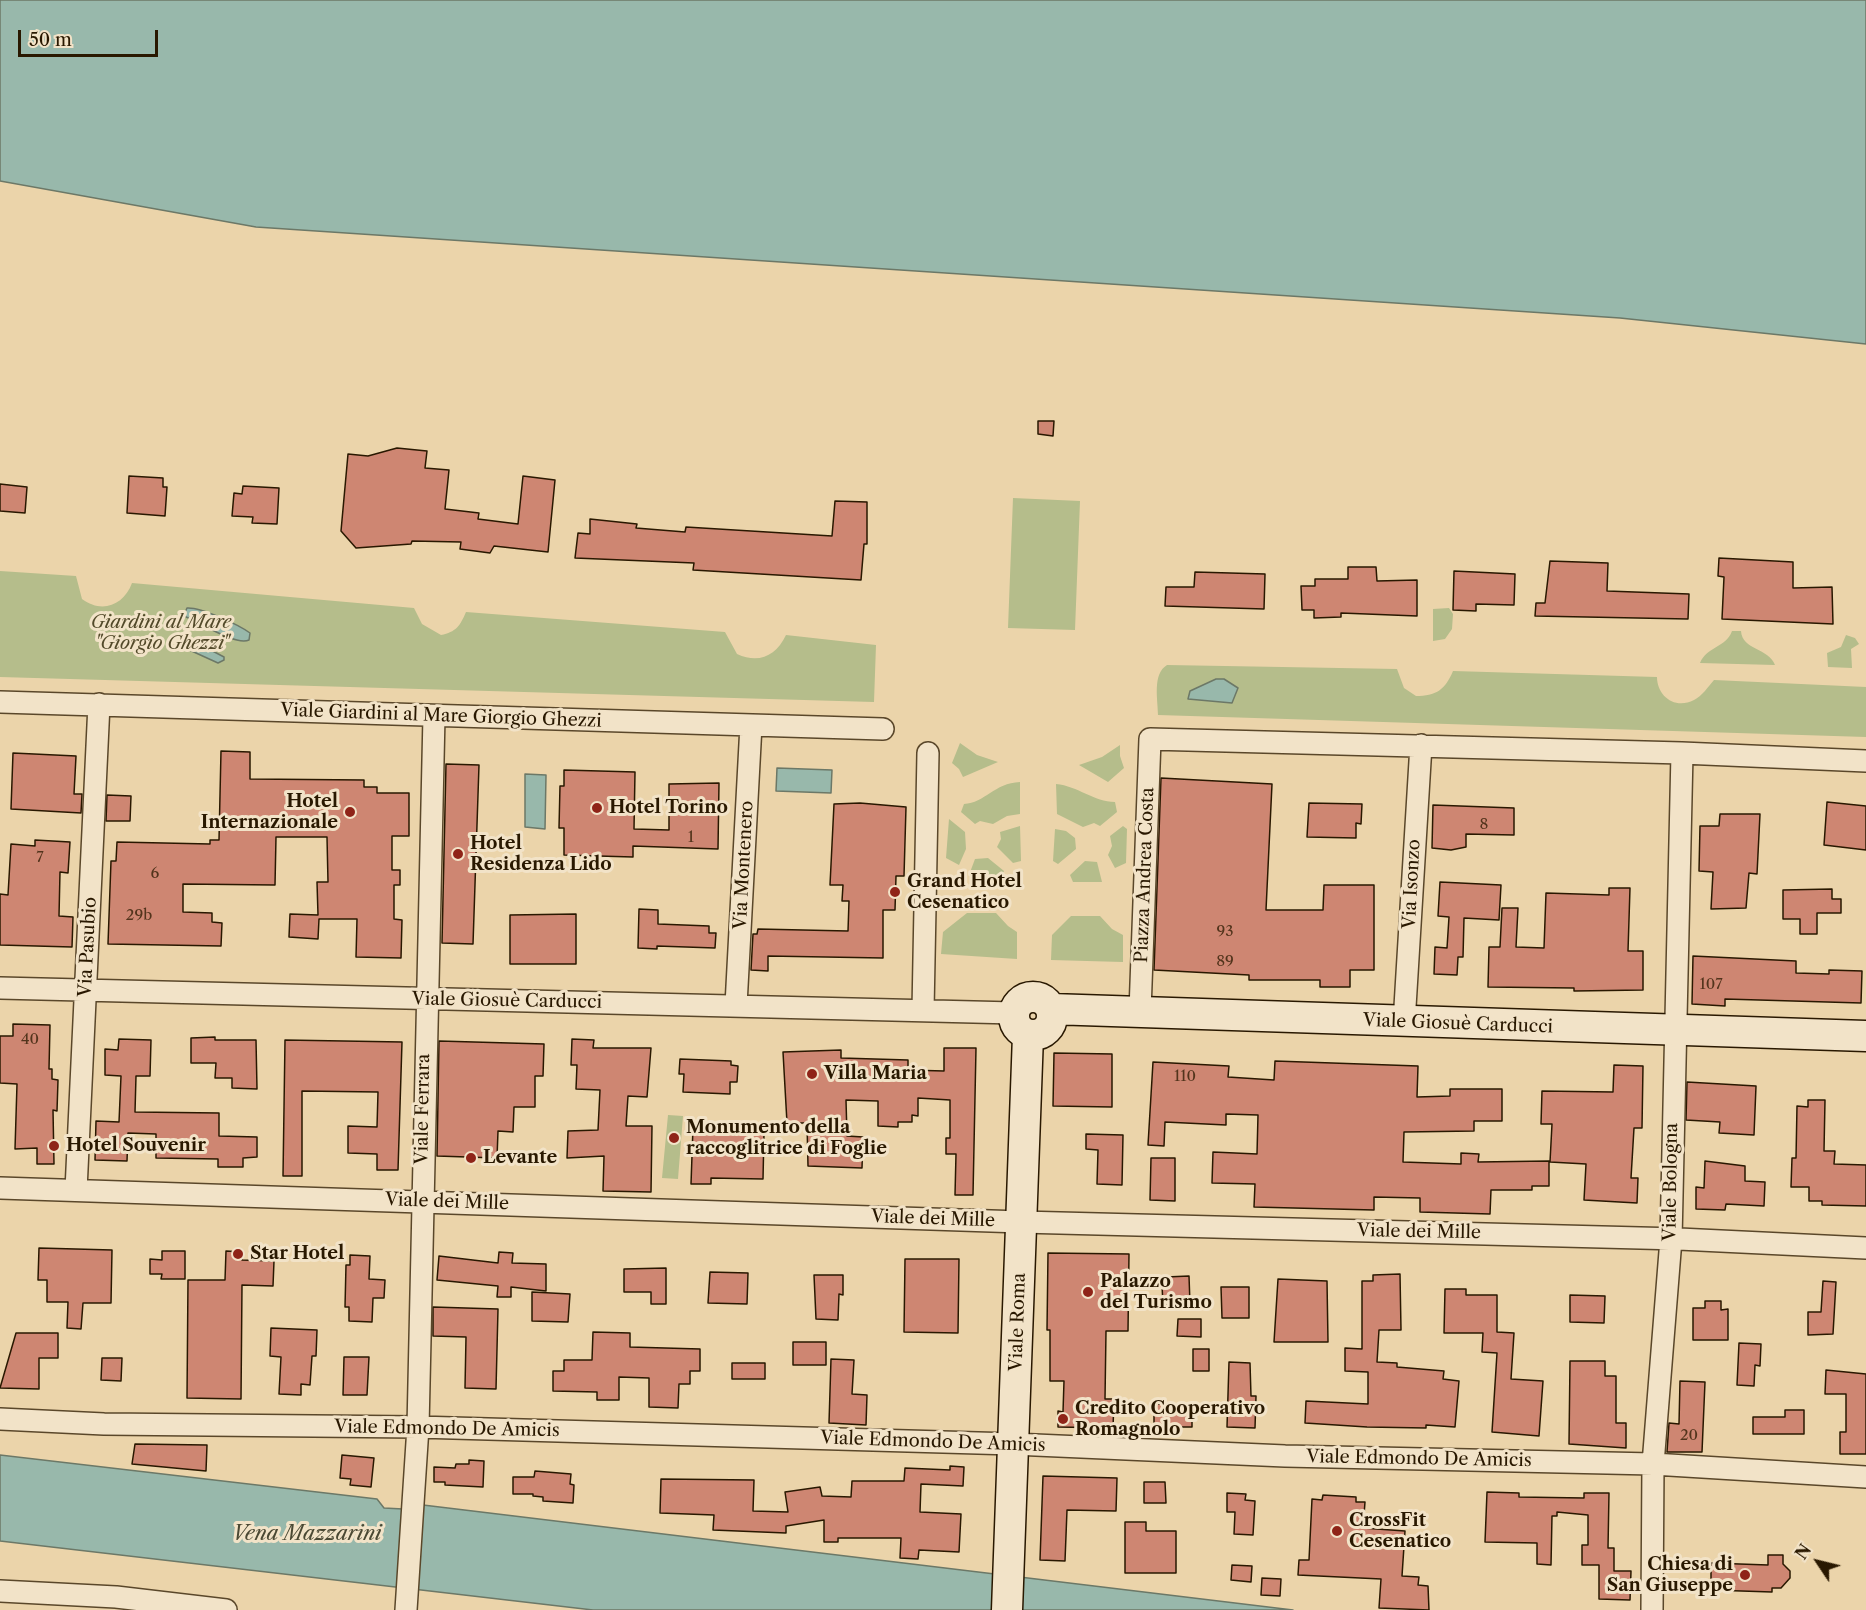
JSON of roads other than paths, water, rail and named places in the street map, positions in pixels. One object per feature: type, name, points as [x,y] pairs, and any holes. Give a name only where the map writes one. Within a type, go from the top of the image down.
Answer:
[{"type":"street","name":"Viale Giardini al Mare Giorgio Ghezzi","points":[[0,702],[883,729]]},
{"type":"street","name":"Via Pasubio","points":[[76,1190],[99,704]]},
{"type":"street","name":"Viale Ferrara","points":[[406,1610],[418,1427],[434,716]]},
{"type":"street","name":"Via Montenero","points":[[736,1005],[751,725]]},
{"type":"street","name":"Piazza Andrea Costa","points":[[1140,1011],[1150,739],[1421,746]]},
{"type":"street","points":[[1421,746],[1866,761]]},
{"type":"street","name":"Via Isonzo","points":[[1404,1023],[1421,746]]},
{"type":"street","points":[[923,1010],[928,753]]},
{"type":"street","name":"Viale Bologna","points":[[1652,1610],[1653,1464],[1671,1239],[1682,753]]},
{"type":"street","name":"Viale Giosuè Carducci","points":[[0,988],[426,1000],[923,1010],[1021,1024],[1045,1031],[1052,1021],[1051,1009],[1404,1023],[1866,1036]]},
{"type":"street","name":"Viale Roma","points":[[1007,1610],[1021,1222],[1021,1024]]},
{"type":"street","name":"Viale dei Mille","points":[[0,1188],[1021,1222],[1671,1239],[1866,1248]]},
{"type":"street","name":"Viale Edmondo De Amicis","points":[[0,1419],[104,1424],[418,1427],[1013,1444],[1285,1456],[1653,1464],[1866,1477]]},
{"type":"street","points":[[0,1591],[117,1604],[226,1610]]},
{"type":"water","points":[[0,0],[1866,0],[1866,344],[1620,318],[256,227],[0,181]]},
{"type":"water","points":[[187,608],[210,613],[237,626],[250,633],[249,640],[243,641],[227,637],[186,617],[184,615]]},
{"type":"water","points":[[184,636],[224,657],[224,660],[218,663],[185,648],[181,644]]},
{"type":"water","points":[[1216,679],[1224,679],[1238,688],[1232,703],[1188,699],[1190,691]]},
{"type":"water","points":[[777,768],[832,770],[831,793],[776,791]]},
{"type":"water","points":[[525,774],[546,775],[545,829],[525,827]]},
{"type":"water","name":"Vena Mazzarini","points":[[0,1455],[377,1499],[384,1508],[403,1509],[423,1505],[1293,1610],[593,1610],[0,1541]]},
{"type":"place","name":"Hotel Torino","points":[[597,808]]},
{"type":"place","name":"Hotel Internazionale","points":[[350,812]]},
{"type":"place","name":"Hotel Residenza Lido","points":[[458,854]]},
{"type":"place","name":"Grand Hotel Cesenatico","points":[[895,892]]},
{"type":"place","name":"Villa Maria","points":[[812,1074]]},
{"type":"place","name":"Monumento della raccoglitrice di Foglie","points":[[674,1138]]},
{"type":"place","name":"Hotel Souvenir","points":[[54,1146]]},
{"type":"place","name":"Levante","points":[[471,1158]]},
{"type":"place","name":"Star Hotel","points":[[238,1254]]},
{"type":"place","name":"Palazzo del Turismo","points":[[1088,1292]]},
{"type":"place","name":"Credito Cooperativo Romagnolo","points":[[1063,1419]]},
{"type":"place","name":"CrossFit Cesenatico","points":[[1337,1531]]},
{"type":"place","name":"Chiesa di San Giuseppe","points":[[1745,1575]]},
{"type":"park label","name":"Giardini al Mare \"Giorgio Ghezzi\"","points":[[161,633]]}]
